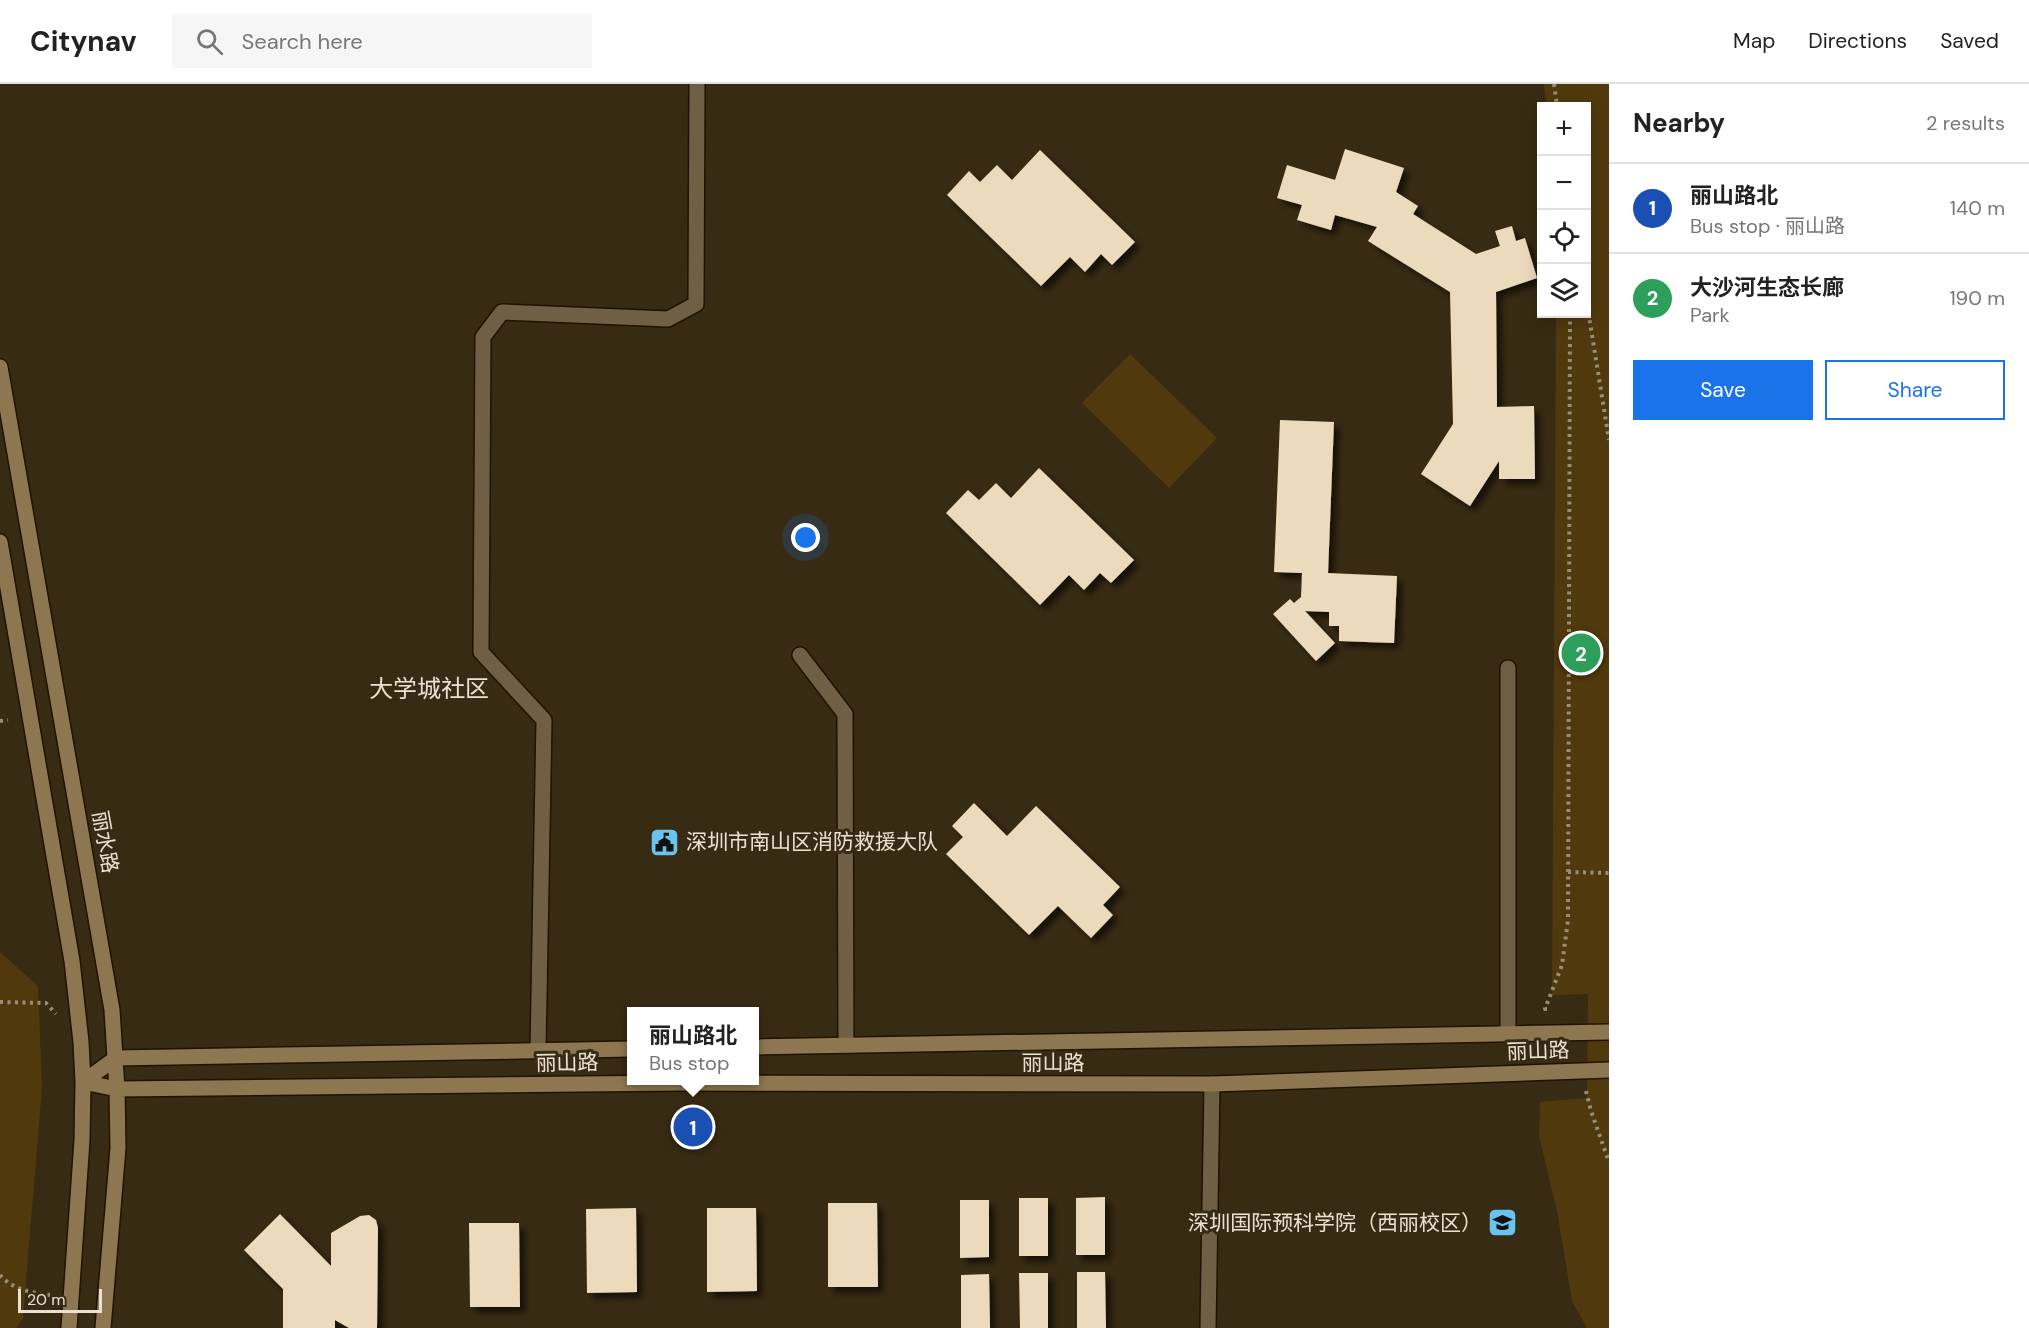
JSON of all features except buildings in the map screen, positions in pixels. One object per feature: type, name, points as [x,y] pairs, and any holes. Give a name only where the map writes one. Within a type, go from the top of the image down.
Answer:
[{"type":"street","points":[[538,1050],[544,720],[481,652],[483,337],[502,312],[668,319],[696,304],[697,84]]},
{"type":"street","name":"丽水路","points":[[0,367],[112,1010],[116,1058],[118,1148],[103,1328]]},
{"type":"street","points":[[0,542],[72,962],[81,1042],[83,1082],[78,1221],[69,1328]]},
{"type":"street","points":[[800,655],[845,714],[846,1045]]},
{"type":"street","points":[[1508,668],[1508,1034]]},
{"type":"street","name":"丽山路","points":[[759,1047],[1609,1032]]},
{"type":"street","name":"丽山路","points":[[116,1058],[627,1049]]},
{"type":"street","points":[[83,1082],[116,1058]]},
{"type":"street","name":"丽山路","points":[[759,1083],[1212,1084],[1609,1070]]},
{"type":"street","name":"丽山路","points":[[83,1082],[117,1089],[627,1084]]},
{"type":"street","points":[[1208,1328],[1212,1084]]},
{"type":"path","points":[[1554,84],[1556,102]]},
{"type":"path","points":[[1556,1009],[1545,1009],[1562,965],[1568,920],[1570,318]]},
{"type":"path","points":[[1590,318],[1609,440]]},
{"type":"path","points":[[1568,872],[1609,873]]},
{"type":"path","points":[[0,1002],[46,1003],[81,1042]]},
{"type":"path","points":[[1586,1090],[1591,1112],[1609,1162]]},
{"type":"path","points":[[0,1275],[8,1284],[34,1293],[71,1298]]},
{"type":"shaded area","points":[[1544,84],[1609,84],[1609,1328],[1587,1328],[1572,1301],[1557,1211],[1539,1136],[1540,1102],[1587,1098],[1588,994],[1552,995],[1556,318],[1591,318],[1591,102],[1546,102]]},
{"type":"shaded area","points":[[1130,354],[1217,438],[1169,488],[1082,403]]},
{"type":"shaded area","points":[[0,952],[38,986],[42,1087],[23,1318],[16,1328],[0,1328]]},
{"type":"place","name":"大沙河生态长廊","points":[[1581,653]]},
{"type":"place","name":"深圳市南山区消防救援大队","points":[[665,842]]},
{"type":"place","name":"丽山路北","points":[[693,1127]]},
{"type":"place","name":"深圳国际预科学院（西丽校区）","points":[[1503,1223]]},
{"type":"district","name":"大学城社区","points":[[429,688]]}]
